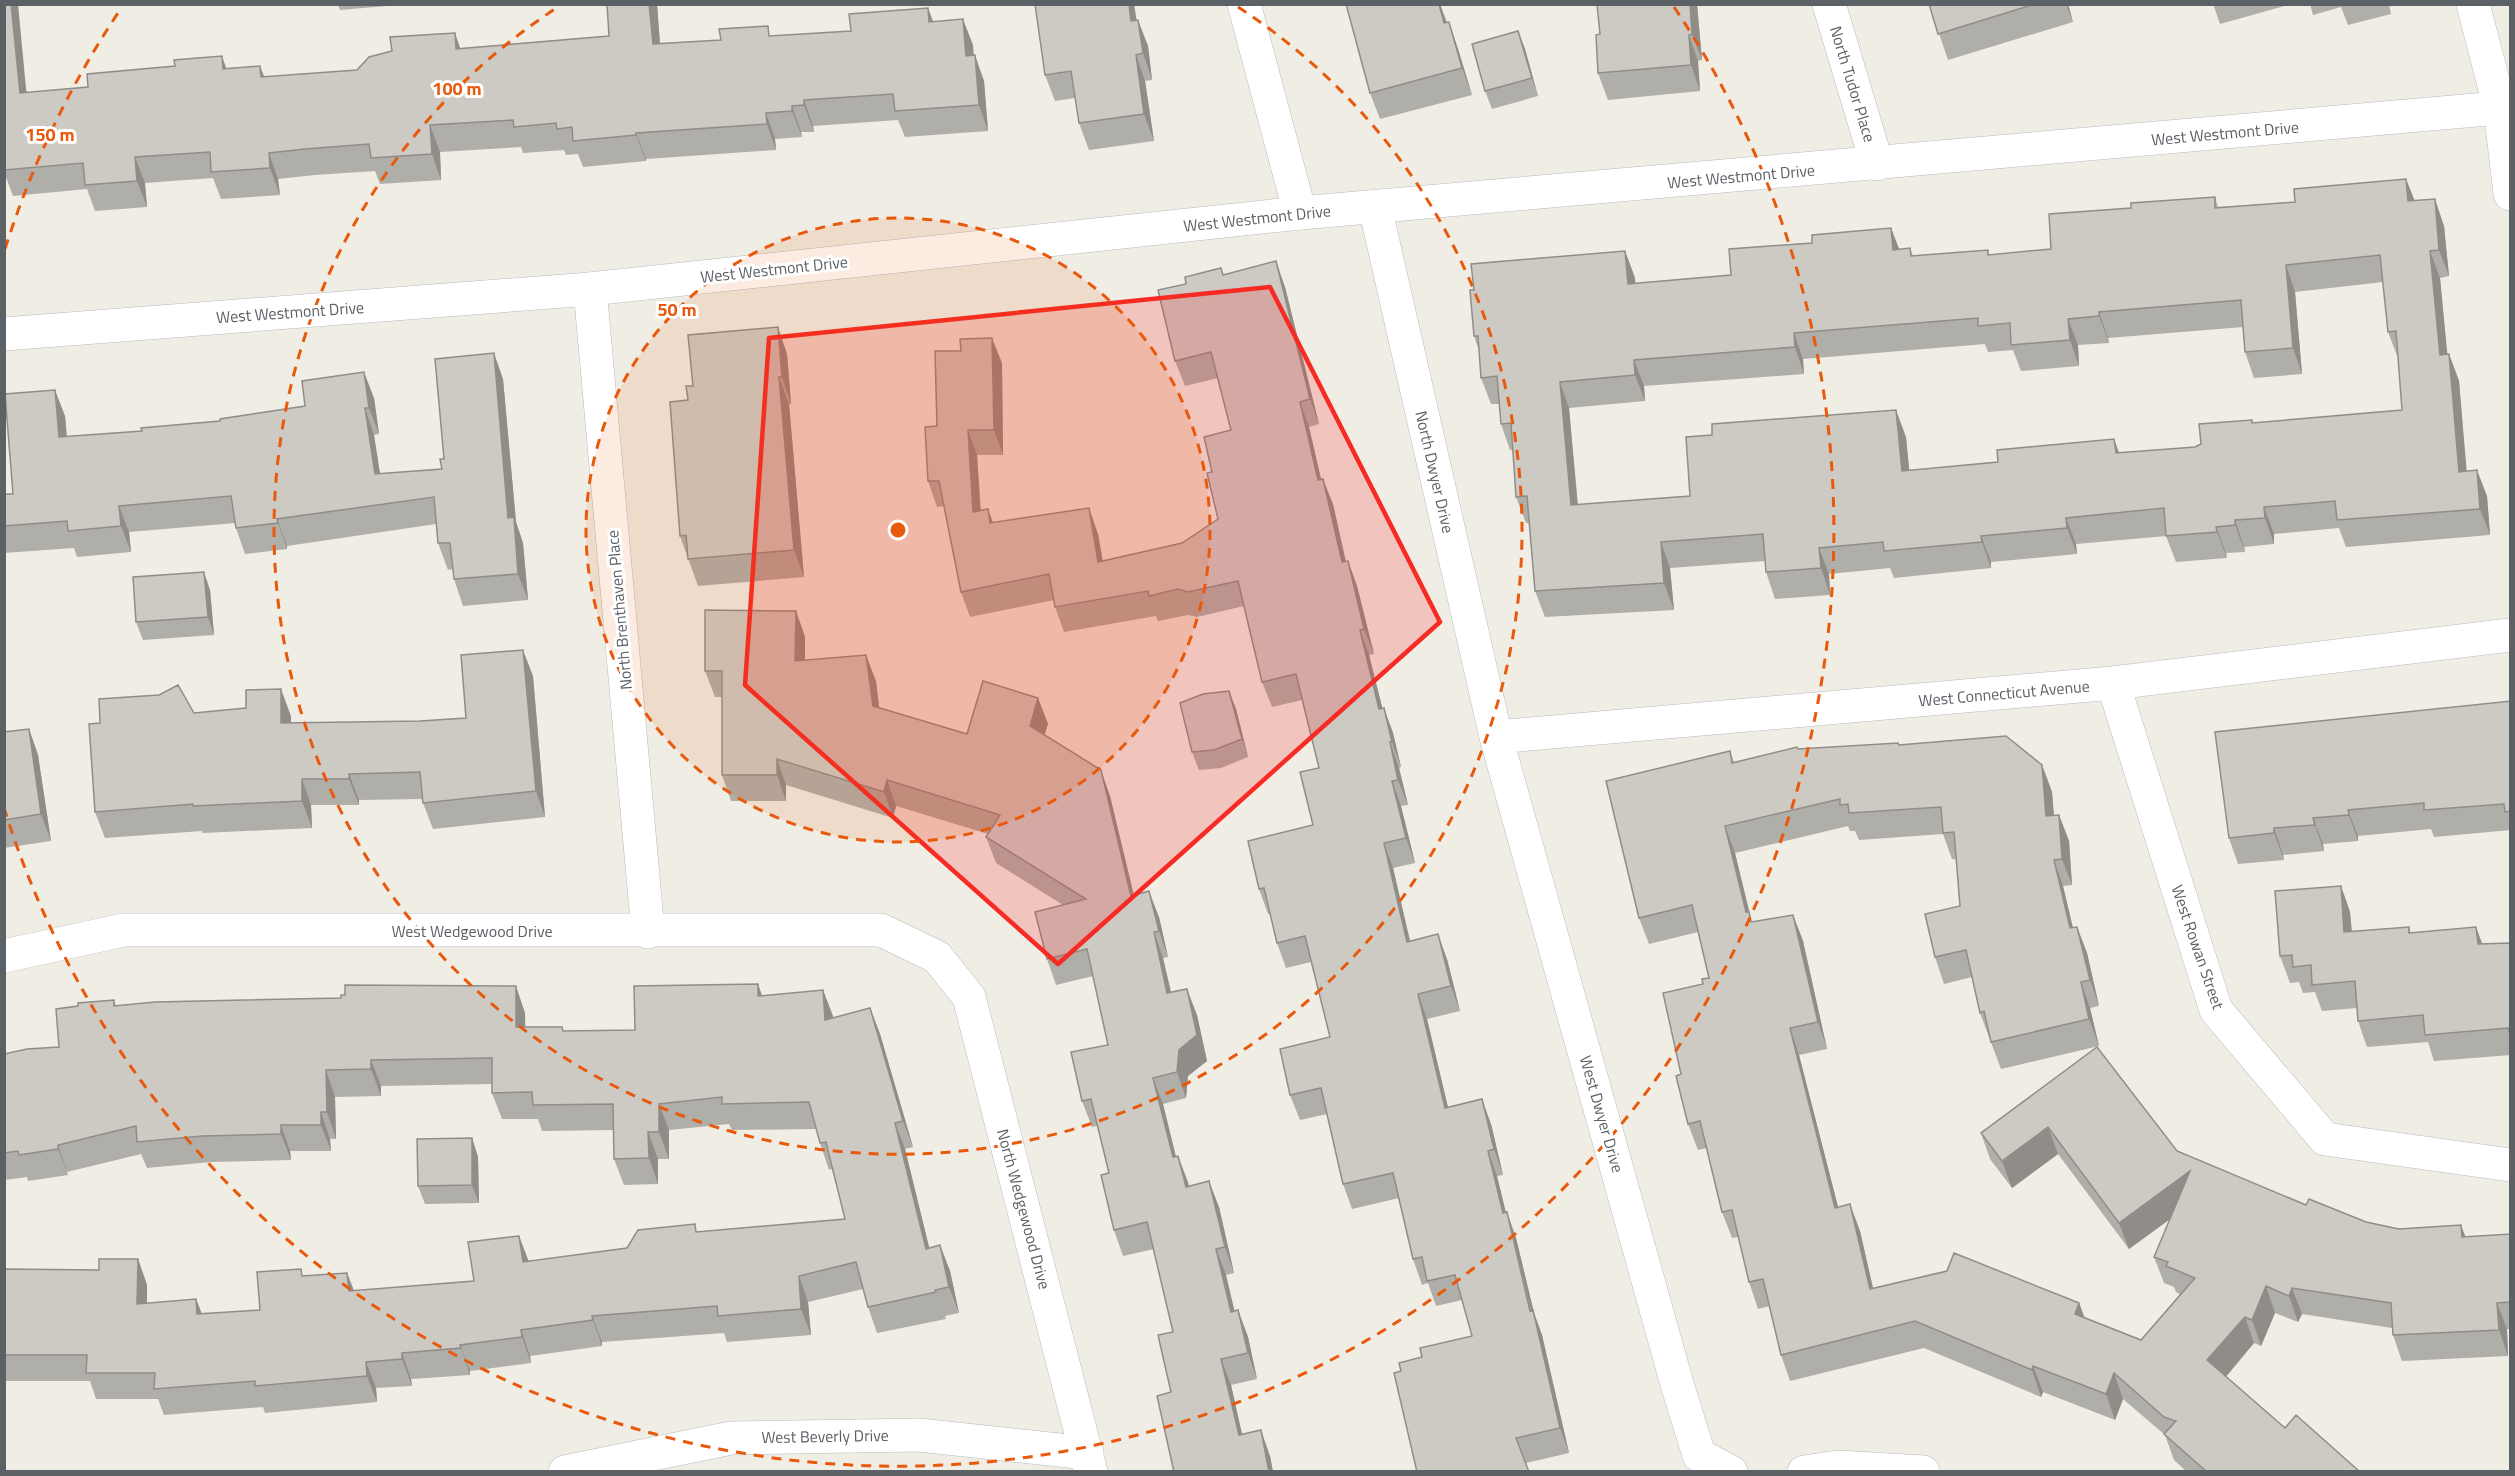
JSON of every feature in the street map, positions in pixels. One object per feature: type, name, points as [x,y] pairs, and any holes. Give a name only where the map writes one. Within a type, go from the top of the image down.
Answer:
[{"type":"street","points":[[1244,4],[1300,213]]},
{"type":"street","name":"North Tudor Place","points":[[1829,4],[1876,164]]},
{"type":"street","points":[[2473,4],[2505,107],[2511,194]]},
{"type":"street","name":"West Westmont Drive","points":[[4,334],[590,289],[1300,213],[2505,107]]},
{"type":"street","name":"North Dwyer Drive","points":[[1375,207],[1496,737]]},
{"type":"street","name":"North Brenthaven Place","points":[[590,289],[648,932]]},
{"type":"street","name":"West Connecticut Avenue","points":[[1496,737],[2113,683],[2511,635]]},
{"type":"street","name":"West Rowan Street","points":[[2113,683],[2216,1010],[2325,1139],[2511,1166]]},
{"type":"street","name":"West Dwyer Drive","points":[[1496,737],[1699,1455],[1731,1472]]},
{"type":"street","name":"West Wedgewood Drive","points":[[4,956],[124,930],[648,932],[881,930],[937,957]]},
{"type":"street","name":"North Wedgewood Drive","points":[[937,957],[969,997],[1089,1462]]},
{"type":"street","name":"West Beverly Drive","points":[[565,1472],[731,1438],[919,1435],[1089,1462]]},
{"type":"street","points":[[1804,1472],[1838,1467],[1923,1472]]},
{"type":"highlighted area","points":[[1270,287],[1440,622],[1058,964],[745,685],[769,338]]},
{"type":"building","points":[[4,4],[11,4],[20,93],[88,87],[87,74],[175,66],[174,60],[222,56],[223,69],[260,66],[261,77],[357,70],[369,57],[392,51],[390,37],[455,33],[456,49],[609,36],[607,4],[649,4],[653,44],[721,40],[719,29],[768,26],[769,36],[851,31],[849,14],[928,8],[929,22],[963,19],[966,56],[975,55],[979,105],[895,111],[893,94],[804,100],[804,105],[792,106],[792,111],[766,113],[767,124],[636,133],[636,135],[573,141],[572,127],[557,129],[556,123],[514,127],[513,120],[430,125],[432,154],[371,158],[369,144],[305,149],[269,153],[270,168],[211,172],[210,152],[135,157],[137,181],[85,185],[83,163],[4,170]]},
{"type":"building","points":[[1035,4],[1129,4],[1131,21],[1138,20],[1143,53],[1136,55],[1144,114],[1079,123],[1071,71],[1045,75]]},
{"type":"building","points":[[1346,4],[1439,4],[1444,23],[1449,22],[1462,68],[1370,93]]},
{"type":"building","points":[[1597,4],[1690,4],[1691,65],[1598,73],[1596,35],[1600,34]]},
{"type":"building","points":[[1929,4],[2035,4],[1938,34]]},
{"type":"building","points":[[1518,31],[1532,78],[1485,91],[1472,44]]},
{"type":"building","points":[[2406,179],[2408,201],[2435,199],[2439,250],[2430,251],[2440,355],[2449,354],[2459,472],[2477,470],[2480,509],[2337,520],[2335,501],[2264,507],[2265,518],[2235,520],[2235,525],[2216,527],[2217,532],[2166,536],[2164,508],[2066,518],[2067,528],[1981,536],[1982,542],[1884,551],[1883,542],[1819,548],[1821,568],[1766,572],[1763,534],[1661,542],[1664,583],[1535,591],[1527,496],[1516,497],[1511,423],[1501,424],[1497,376],[1481,378],[1478,336],[1474,336],[1470,290],[1474,290],[1471,264],[1625,251],[1628,284],[1731,275],[1729,249],[1812,243],[1812,235],[1891,228],[1893,250],[1910,248],[1911,256],[1988,250],[1988,255],[2051,249],[2049,214],[2131,208],[2131,203],[2215,197],[2215,208],[2295,202],[2294,189]],"holes":[[[2380,255],[2388,332],[2396,331],[2402,410],[2252,423],[2252,420],[2199,424],[2201,444],[2195,447],[2116,453],[2114,439],[1997,450],[1998,462],[1902,471],[1896,410],[1712,424],[1712,435],[1686,437],[1690,496],[1571,505],[1560,382],[1635,375],[1634,360],[1795,347],[1794,333],[1978,318],[1978,326],[2010,323],[2011,345],[2070,340],[2068,319],[2099,316],[2099,312],[2241,300],[2245,352],[2293,348],[2286,265]]]},
{"type":"building","points":[[1276,261],[1310,399],[1300,402],[1318,480],[1323,479],[1342,562],[1348,561],[1364,629],[1360,630],[1379,709],[1384,708],[1392,742],[1390,742],[1398,780],[1392,781],[1406,838],[1384,843],[1407,942],[1438,934],[1451,986],[1418,994],[1445,1108],[1482,1099],[1494,1149],[1488,1151],[1503,1213],[1507,1212],[1530,1311],[1533,1310],[1560,1428],[1516,1438],[1529,1472],[1417,1472],[1394,1373],[1401,1371],[1399,1363],[1422,1357],[1420,1348],[1472,1336],[1455,1275],[1427,1281],[1422,1257],[1413,1259],[1393,1173],[1343,1184],[1321,1088],[1290,1095],[1280,1049],[1330,1037],[1305,936],[1277,943],[1264,888],[1259,889],[1248,841],[1313,825],[1300,772],[1319,768],[1296,674],[1262,682],[1238,581],[1188,592],[1178,589],[1149,596],[1148,591],[1055,607],[1049,574],[961,592],[939,481],[928,481],[925,427],[937,426],[935,351],[961,351],[960,339],[992,338],[994,430],[968,430],[973,512],[988,509],[990,523],[1089,508],[1098,562],[1182,543],[1218,519],[1207,473],[1212,472],[1204,437],[1231,430],[1211,352],[1175,361],[1158,290],[1186,284],[1185,277],[1221,268],[1223,275]]},
{"type":"building","points":[[778,327],[782,377],[779,377],[794,550],[688,559],[686,535],[680,536],[670,402],[688,400],[686,386],[693,386],[688,335]]},
{"type":"building","points":[[494,353],[508,518],[514,517],[518,574],[454,579],[450,543],[438,543],[434,497],[277,519],[278,523],[236,528],[231,496],[119,506],[121,526],[68,531],[67,521],[4,526],[4,494],[13,494],[5,394],[55,390],[59,437],[142,431],[141,428],[220,421],[220,419],[305,406],[302,381],[364,372],[369,408],[365,408],[375,474],[442,469],[440,459],[444,459],[435,359]]},
{"type":"building","points":[[204,572],[208,617],[136,622],[133,577]]},
{"type":"building","points":[[705,610],[796,611],[795,661],[866,655],[873,706],[967,734],[983,681],[1038,698],[1030,726],[1101,770],[1131,896],[1149,891],[1159,931],[1154,932],[1167,993],[1187,989],[1197,1035],[1179,1050],[1177,1072],[1153,1078],[1173,1157],[1178,1156],[1186,1187],[1209,1181],[1225,1247],[1216,1249],[1231,1312],[1238,1310],[1248,1353],[1221,1359],[1239,1435],[1261,1430],[1269,1472],[1174,1472],[1157,1396],[1171,1392],[1158,1335],[1173,1332],[1147,1222],[1114,1230],[1101,1175],[1109,1173],[1091,1099],[1082,1101],[1071,1052],[1108,1045],[1087,949],[1047,959],[1035,912],[1086,899],[986,837],[1000,815],[887,780],[884,792],[777,759],[777,775],[722,775],[722,671],[705,671]]},
{"type":"building","points":[[523,650],[536,791],[423,803],[420,772],[349,774],[349,779],[302,779],[302,801],[193,806],[193,804],[95,812],[89,724],[100,723],[99,699],[159,695],[178,685],[194,713],[246,708],[246,690],[281,689],[281,723],[466,718],[461,655]]},
{"type":"building","points":[[1229,691],[1242,739],[1214,750],[1192,752],[1180,703],[1203,694]]},
{"type":"building","points":[[2511,701],[2511,811],[2505,812],[2504,804],[2424,810],[2424,803],[2348,810],[2349,815],[2313,818],[2315,825],[2274,828],[2274,833],[2229,838],[2215,732]]},
{"type":"building","points":[[29,729],[41,814],[4,820],[4,732]]},
{"type":"building","points":[[2006,736],[2042,765],[2046,816],[2059,815],[2062,859],[2054,860],[2070,928],[2077,927],[2090,980],[2081,982],[2089,1019],[1991,1042],[1984,1011],[1980,1013],[1966,950],[1935,957],[1925,914],[1960,906],[1954,832],[1943,833],[1941,807],[1849,813],[1848,804],[1840,805],[1840,799],[1725,826],[1746,912],[1749,912],[1751,922],[1793,915],[1818,1022],[1790,1028],[1835,1208],[1850,1204],[1870,1289],[1947,1271],[1954,1253],[2079,1303],[2075,1314],[2141,1340],[2195,1278],[2166,1266],[2168,1262],[2154,1257],[2190,1171],[2119,1223],[2048,1127],[2002,1161],[1981,1133],[2097,1047],[2177,1151],[2306,1205],[2309,1199],[2366,1222],[2399,1229],[2461,1225],[2462,1237],[2511,1234],[2511,1302],[2497,1303],[2499,1330],[2393,1335],[2391,1303],[2292,1288],[2289,1296],[2266,1286],[2252,1320],[2245,1317],[2207,1360],[2285,1428],[2296,1415],[2360,1472],[2207,1472],[2164,1434],[2176,1421],[2164,1417],[2114,1373],[2106,1394],[2033,1366],[2032,1370],[1915,1321],[1781,1355],[1763,1279],[1749,1282],[1732,1210],[1722,1212],[1700,1121],[1688,1124],[1676,1076],[1681,1074],[1663,993],[1703,984],[1702,979],[1709,978],[1692,905],[1639,918],[1606,781],[1730,751],[1732,763],[1797,747],[1798,749],[1898,743],[1899,745]]},
{"type":"building","points":[[2341,886],[2344,932],[2409,927],[2409,933],[2476,927],[2478,944],[2511,943],[2511,1032],[2508,1028],[2425,1035],[2423,1015],[2358,1021],[2355,981],[2312,985],[2311,965],[2293,967],[2292,955],[2280,956],[2275,891]]},
{"type":"building","points":[[758,984],[758,996],[823,990],[825,1020],[870,1008],[903,1121],[895,1123],[926,1249],[940,1245],[949,1287],[868,1307],[856,1262],[799,1276],[801,1309],[718,1316],[717,1306],[592,1316],[593,1320],[521,1330],[522,1337],[460,1345],[461,1348],[402,1353],[402,1359],[366,1362],[367,1376],[255,1386],[255,1381],[154,1389],[155,1373],[86,1373],[87,1355],[4,1355],[4,1269],[99,1270],[99,1259],[138,1259],[137,1304],[196,1299],[197,1314],[260,1310],[257,1272],[301,1269],[302,1276],[347,1273],[349,1291],[474,1281],[468,1242],[519,1236],[523,1262],[627,1248],[638,1230],[695,1224],[696,1232],[845,1219],[826,1142],[820,1143],[809,1102],[722,1104],[722,1097],[659,1104],[659,1132],[648,1132],[649,1158],[614,1159],[613,1104],[533,1105],[532,1092],[492,1093],[492,1058],[371,1060],[371,1069],[326,1070],[327,1112],[321,1112],[321,1125],[281,1125],[281,1134],[202,1136],[137,1142],[136,1126],[58,1145],[58,1149],[19,1155],[18,1151],[4,1153],[4,1054],[27,1049],[59,1047],[56,1009],[78,1006],[78,1003],[114,1000],[114,1006],[155,1002],[341,998],[341,995],[345,995],[345,985],[516,986],[516,1027],[562,1027],[563,1031],[635,1030],[634,986]]},
{"type":"building","points":[[472,1138],[472,1185],[418,1186],[417,1139]]}]
